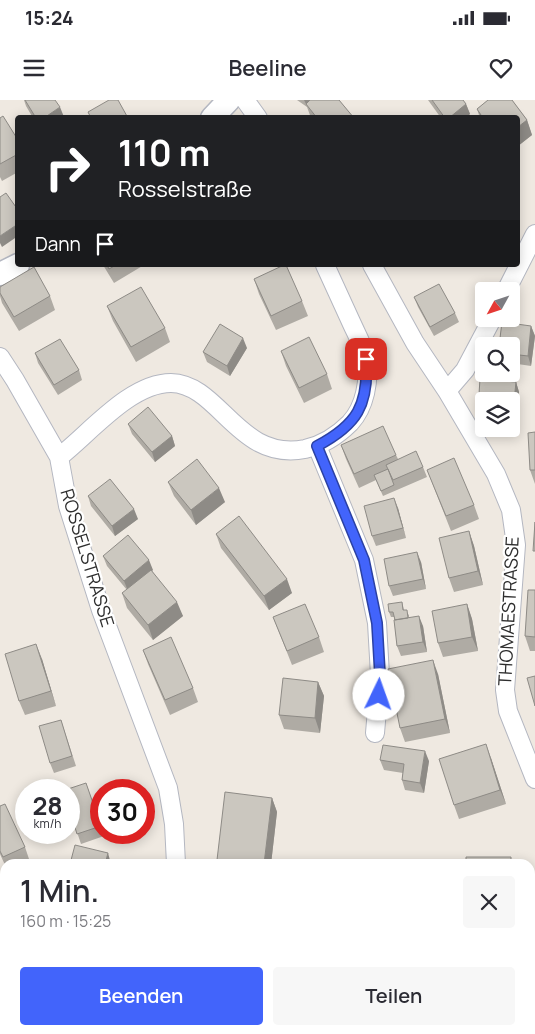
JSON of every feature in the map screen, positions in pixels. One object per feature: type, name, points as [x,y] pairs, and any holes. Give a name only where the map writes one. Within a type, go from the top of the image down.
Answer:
[{"type":"street","points":[[215,115],[229,100]]},
{"type":"street","points":[[245,100],[256,115]]},
{"type":"street","points":[[520,263],[535,234]]},
{"type":"street","points":[[0,274],[15,266]]},
{"type":"street","points":[[59,457],[121,403],[155,385],[172,383],[190,387],[254,440],[274,448],[295,450],[317,446],[336,436],[352,421],[363,402],[367,381],[366,359],[327,267]]},
{"type":"street","name":"THOMAESTRASSE","points":[[373,267],[414,343],[447,391],[496,474],[511,510],[516,545],[505,690],[508,711],[535,779]]},
{"type":"street","points":[[511,282],[518,267]]},
{"type":"street","points":[[447,391],[465,370],[487,328]]},
{"type":"street","name":"ROSSELSTRASSE","points":[[0,357],[59,457],[68,506],[101,610],[168,788],[174,824],[176,859]]},
{"type":"street","points":[[317,446],[364,560],[377,623],[380,675],[375,733]]},
{"type":"building","points":[[25,100],[55,100],[60,107],[48,115],[34,115]]},
{"type":"building","points":[[109,100],[118,100],[126,115],[90,115],[88,112]]},
{"type":"building","points":[[310,100],[339,100],[352,115],[315,115],[306,104]]},
{"type":"building","points":[[432,100],[463,100],[466,104],[453,115],[443,115]]},
{"type":"building","points":[[488,100],[512,100],[527,120],[520,125],[520,115],[481,115],[477,109]]},
{"type":"building","points":[[3,116],[15,135],[15,156],[0,164],[0,118]]},
{"type":"building","points":[[6,193],[15,206],[15,226],[0,236],[0,197]]},
{"type":"building","points":[[34,267],[50,296],[14,317],[0,293],[0,287]]},
{"type":"building","points":[[280,267],[287,267],[302,301],[271,316],[254,279]]},
{"type":"building","points":[[439,284],[455,313],[430,327],[414,297]]},
{"type":"building","points":[[141,287],[165,328],[131,347],[107,306]]},
{"type":"building","points":[[220,324],[243,338],[227,366],[203,352]]},
{"type":"building","points":[[520,324],[531,326],[528,356],[520,355],[520,337],[500,337],[501,328],[520,328]]},
{"type":"building","points":[[309,337],[327,374],[299,388],[281,351]]},
{"type":"building","points":[[60,339],[79,370],[54,385],[35,353]]},
{"type":"building","points":[[480,382],[516,382],[515,392],[479,392]]},
{"type":"building","points":[[148,407],[172,436],[152,452],[128,424]]},
{"type":"building","points":[[383,426],[396,455],[354,474],[341,445]]},
{"type":"building","points":[[535,432],[535,470],[530,470],[528,433]]},
{"type":"building","points":[[416,451],[423,467],[393,480],[386,465]]},
{"type":"building","points":[[454,458],[474,505],[446,516],[427,470]]},
{"type":"building","points":[[197,459],[219,488],[191,510],[168,482]]},
{"type":"building","points":[[388,469],[394,485],[381,491],[374,475]]},
{"type":"building","points":[[110,479],[134,509],[112,526],[88,496]]},
{"type":"building","points":[[394,498],[403,528],[372,536],[364,506]]},
{"type":"building","points":[[239,516],[287,579],[264,596],[216,534]]},
{"type":"building","points":[[535,522],[535,551],[533,551]]},
{"type":"building","points":[[469,531],[478,571],[449,578],[439,538]]},
{"type":"building","points":[[128,535],[149,560],[124,581],[103,556]]},
{"type":"building","points":[[417,552],[423,579],[389,586],[384,559]]},
{"type":"building","points":[[151,570],[177,602],[148,625],[122,593]]},
{"type":"building","points":[[528,590],[535,590],[535,637],[525,636]]},
{"type":"building","points":[[402,602],[403,610],[407,610],[408,618],[395,620],[393,612],[389,612],[388,604]]},
{"type":"building","points":[[305,604],[319,637],[287,651],[273,617]]},
{"type":"building","points":[[467,604],[472,637],[438,643],[432,611]]},
{"type":"building","points":[[419,616],[423,642],[397,646],[394,620]]},
{"type":"building","points":[[171,637],[193,688],[165,700],[143,650]]},
{"type":"building","points":[[36,644],[51,691],[19,701],[5,654]]},
{"type":"building","points":[[433,660],[445,719],[400,728],[388,669]]},
{"type":"building","points":[[535,676],[535,706],[527,678]]},
{"type":"building","points":[[283,678],[318,682],[315,718],[279,715]]},
{"type":"building","points":[[61,720],[72,756],[50,763],[39,726]]},
{"type":"building","points":[[486,744],[500,790],[454,805],[439,759]]},
{"type":"building","points":[[383,745],[425,751],[420,783],[402,780],[404,764],[380,760]]},
{"type":"building","points":[[86,783],[90,794],[90,830],[80,833],[80,785]]},
{"type":"building","points":[[225,792],[272,798],[265,859],[217,859]]},
{"type":"building","points":[[5,804],[15,826],[15,844],[24,844],[25,847],[3,857],[0,851],[0,806]]},
{"type":"building","points":[[75,845],[108,853],[106,859],[71,859]]},
{"type":"building","points":[[466,857],[511,857],[511,859],[466,859]]},
{"type":"route","points":[[366,359],[367,381],[363,402],[352,421],[336,436],[317,446],[364,560],[377,623],[380,675],[379,695]]}]
